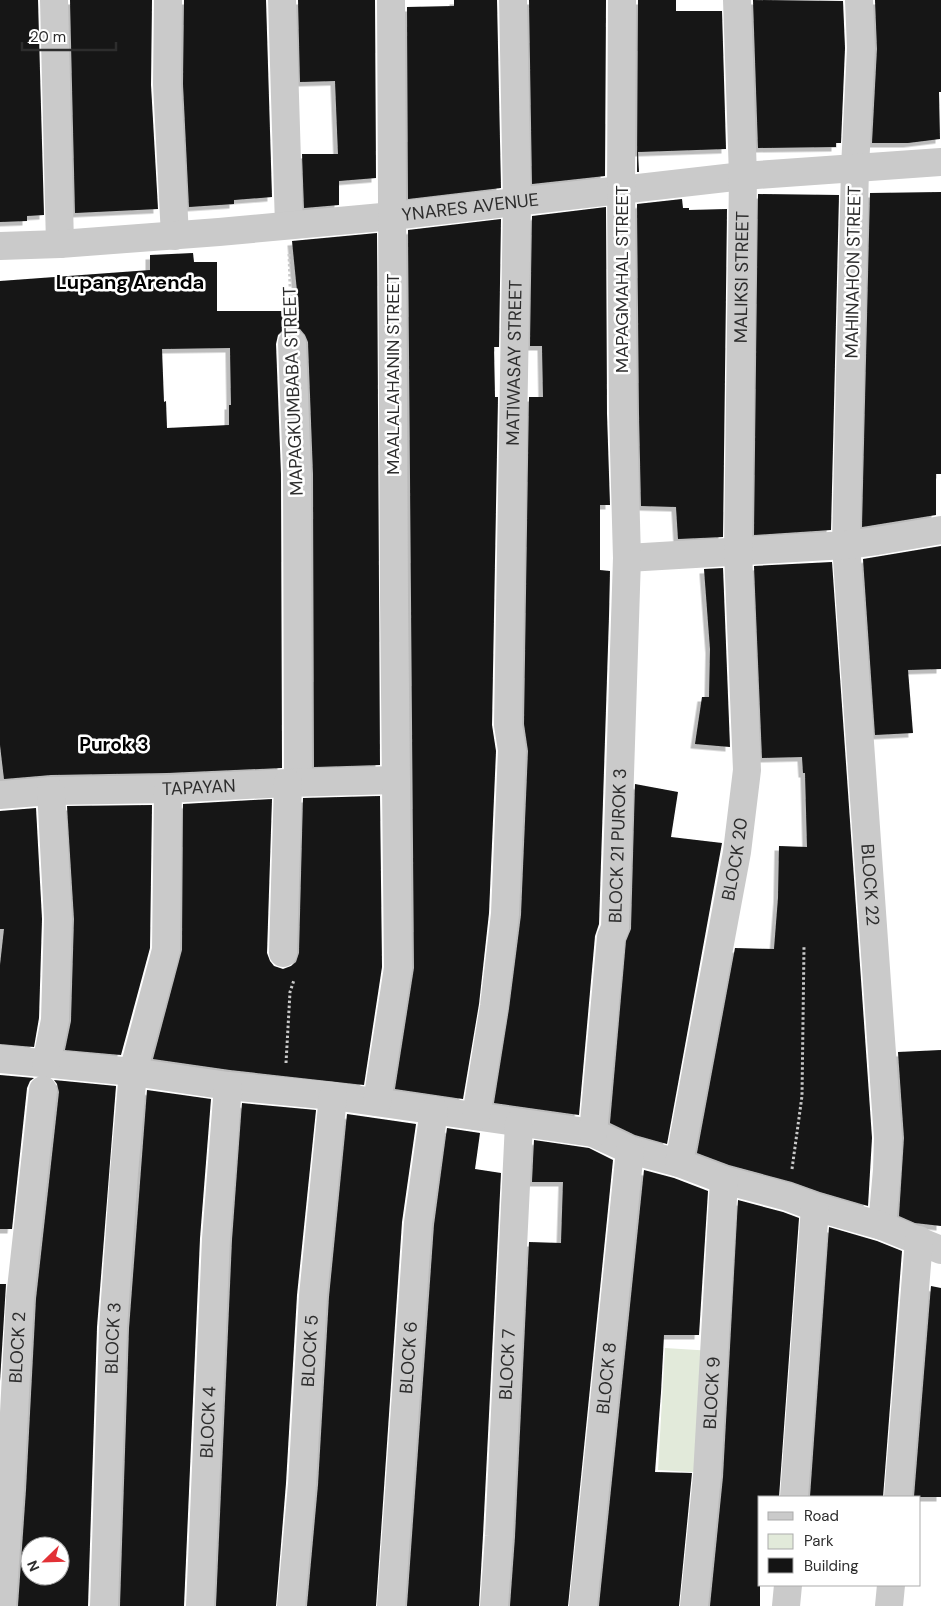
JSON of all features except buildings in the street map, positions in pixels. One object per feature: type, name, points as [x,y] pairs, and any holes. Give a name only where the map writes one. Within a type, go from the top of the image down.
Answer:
[{"type":"street","points":[[54,0],[60,244]]},
{"type":"street","points":[[168,0],[167,84],[175,236]]},
{"type":"street","points":[[282,0],[288,225]]},
{"type":"street","name":"MAALALAHANIN STREET","points":[[378,1102],[398,968],[391,0]]},
{"type":"street","name":"MATIWASAY STREET","points":[[476,1116],[494,1006],[504,914],[512,750],[508,725],[517,201],[514,0]]},
{"type":"street","name":"MAPAGMAHAL STREET","points":[[622,0],[623,414],[628,558]]},
{"type":"street","name":"MALIKSI STREET","points":[[737,0],[743,176],[738,552]]},
{"type":"street","name":"MAHINAHON STREET","points":[[846,545],[855,168],[861,48],[859,0]]},
{"type":"street","name":"YNARES AVENUE","points":[[0,246],[175,236],[393,216],[743,176],[941,162]]},
{"type":"street","name":"MAPAGKUMBABA STREET","points":[[283,953],[293,782],[297,474],[292,343]]},
{"type":"street","points":[[628,558],[846,545],[941,530]]},
{"type":"street","name":"BLOCK 22","points":[[846,545],[888,1138],[882,1226]]},
{"type":"street","name":"BLOCK 20","points":[[679,1163],[737,852],[747,770],[738,552]]},
{"type":"street","name":"BLOCK 21 PUROK 3","points":[[593,1133],[611,937],[614,928],[628,558]]},
{"type":"street","name":"TAPAYAN","points":[[0,795],[52,791],[168,789],[293,782],[396,780]]},
{"type":"street","name":"BLOCK 3","points":[[104,1606],[113,1328],[124,1173],[133,1072],[166,950],[168,789]]},
{"type":"street","name":"BLOCK 2","points":[[2,1606],[20,1298],[44,1077],[55,1020],[58,919],[52,791]]},
{"type":"street","points":[[0,1059],[44,1077],[133,1072],[228,1086],[333,1096],[593,1133],[630,1150],[679,1163],[724,1180],[788,1197],[882,1226],[930,1245],[898,1496]]},
{"type":"street","name":"BLOCK 4","points":[[200,1606],[216,1239],[228,1086]]},
{"type":"street","name":"BLOCK 5","points":[[291,1606],[302,1484],[313,1296],[333,1096]]},
{"type":"street","name":"BLOCK 6","points":[[391,1606],[418,1223],[434,1110]]},
{"type":"street","name":"BLOCK 7","points":[[494,1606],[519,1123]]},
{"type":"street","name":"BLOCK 8","points":[[583,1606],[630,1150]]},
{"type":"street","name":"BLOCK 9","points":[[694,1606],[707,1476],[724,1180]]},
{"type":"street","points":[[794,1496],[815,1206]]},
{"type":"street","points":[[786,1606],[788,1586]]},
{"type":"street","points":[[889,1606],[891,1586]]},
{"type":"path","name":"MAPAGKUMBABA STREET","points":[[288,225],[292,343]]},
{"type":"path","points":[[788,1197],[802,1096],[804,946]]},
{"type":"path","points":[[284,1091],[290,992]]},
{"type":"green space","points":[[665,1348],[713,1351],[706,1473],[658,1470]]},
{"type":"district","name":"Lupang Arenda","points":[[130,282]]},
{"type":"district","name":"Purok 3","points":[[114,744]]}]
